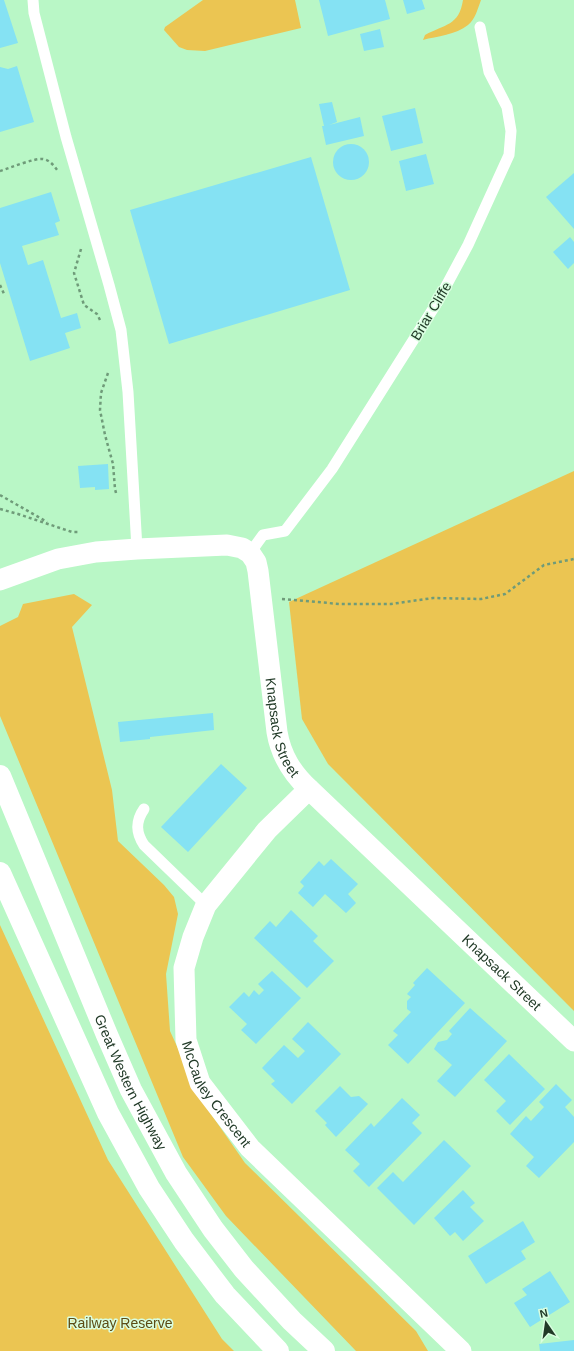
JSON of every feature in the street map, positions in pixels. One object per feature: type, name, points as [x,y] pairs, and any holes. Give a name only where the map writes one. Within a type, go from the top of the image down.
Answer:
[{"type":"highway","name":"Great Western Highway","points":[[0,776],[106,1035],[131,1090],[176,1173],[214,1229],[244,1269],[292,1321],[324,1351]]},
{"type":"highway","points":[[0,873],[108,1113],[149,1188],[184,1240],[225,1295],[278,1351]]},
{"type":"street","points":[[0,580],[58,559],[96,552],[226,545],[242,548],[250,553]]},
{"type":"street","name":"Knapsack Street","points":[[250,553],[256,562],[258,571],[279,741],[288,765],[309,789],[574,1041]]},
{"type":"street","name":"McCauley Crescent","points":[[309,789],[267,830],[206,905],[193,937],[184,968],[186,1040],[200,1083],[250,1148],[461,1351]]},
{"type":"lane","points":[[33,0],[34,14],[66,137],[110,286],[121,330],[128,392],[137,549]]},
{"type":"lane","name":"Briar Cliffe","points":[[250,553],[264,536],[285,531],[332,469],[438,301],[468,245],[509,155],[511,130],[507,107],[489,72],[480,27]]},
{"type":"lane","points":[[144,809],[139,817],[137,827],[140,839],[144,845],[206,905]]},
{"type":"path","points":[[0,171],[44,159],[53,163],[60,173]]},
{"type":"path","points":[[83,244],[74,273],[84,305],[97,314],[102,324]]},
{"type":"path","points":[[0,286],[5,296]]},
{"type":"path","points":[[110,368],[101,393],[100,410],[113,464],[114,489],[120,498]]},
{"type":"path","points":[[0,495],[52,525]]},
{"type":"path","points":[[0,509],[72,532],[84,533]]},
{"type":"path","points":[[262,599],[282,599],[340,604],[391,604],[433,598],[481,599],[505,594],[544,565],[574,559]]},
{"type":"green space","points":[[203,0],[295,0],[301,28],[205,51],[187,50],[179,47],[164,30],[165,27]]},
{"type":"green space","points":[[463,0],[481,0],[476,14],[470,23],[458,31],[423,40],[425,35],[454,20],[461,9]]},
{"type":"green space","points":[[574,471],[574,1011],[328,764],[302,719],[289,602]]},
{"type":"green space","points":[[74,594],[92,605],[72,627],[112,790],[118,841],[164,885],[174,897],[178,914],[166,974],[170,1031],[202,1101],[245,1163],[416,1331],[428,1351],[356,1351],[226,1216],[183,1157],[0,716],[0,626],[18,617],[23,604]]},
{"type":"green space","name":"Railway Reserve","points":[[0,925],[108,1160],[222,1339],[234,1351],[0,1351]]},
{"type":"building","points":[[0,0],[4,0],[18,43],[0,48]]},
{"type":"building","points":[[319,0],[385,0],[390,19],[328,36]]},
{"type":"building","points":[[403,0],[422,0],[425,9],[407,14]]},
{"type":"building","points":[[380,29],[384,47],[364,51],[360,34]]},
{"type":"building","points":[[17,66],[34,122],[0,132],[0,67],[8,69]]},
{"type":"building","points":[[332,102],[337,122],[329,125],[360,117],[364,136],[326,145],[322,126],[324,126],[319,104]]},
{"type":"building","points":[[415,108],[423,143],[391,151],[382,116]]},
{"type":"building","points":[[351,144],[361,147],[366,152],[369,162],[366,172],[361,177],[351,180],[341,177],[336,172],[333,162],[336,152],[341,147]]},
{"type":"building","points":[[426,154],[434,184],[406,191],[399,161]]},
{"type":"building","points":[[311,157],[350,290],[169,344],[130,210]]},
{"type":"building","points":[[574,173],[574,229],[546,197]]},
{"type":"building","points":[[51,192],[60,221],[55,223],[59,235],[22,246],[28,265],[43,260],[61,318],[77,313],[81,328],[65,333],[70,348],[30,361],[0,263],[0,208]]},
{"type":"building","points":[[570,237],[574,242],[574,263],[568,269],[553,252]]},
{"type":"building","points":[[108,464],[109,489],[95,490],[95,487],[80,488],[78,466]]},
{"type":"building","points":[[213,713],[214,730],[120,742],[118,722]]},
{"type":"building","points":[[221,764],[247,788],[188,852],[161,827]]},
{"type":"building","points":[[331,859],[358,884],[348,894],[356,903],[346,913],[325,894],[313,907],[298,893],[304,886],[300,882],[319,861],[324,866]]},
{"type":"building","points":[[291,910],[318,936],[313,941],[334,961],[307,988],[254,938],[270,921],[276,927]]},
{"type":"building","points":[[427,968],[465,1003],[408,1064],[388,1045],[398,1035],[393,1031],[411,1012],[407,1009],[407,1001],[411,997],[407,994],[415,985],[413,983]]},
{"type":"building","points":[[272,971],[301,998],[256,1044],[241,1030],[247,1024],[229,1007],[244,992],[249,997],[254,990],[259,995],[264,990],[258,984]]},
{"type":"building","points":[[470,1008],[507,1041],[455,1097],[437,1081],[452,1065],[434,1049],[438,1042],[447,1040],[452,1034],[449,1031]]},
{"type":"building","points":[[308,1022],[341,1054],[292,1104],[271,1084],[275,1081],[262,1068],[284,1045],[298,1058],[305,1051],[292,1039]]},
{"type":"building","points":[[509,1054],[545,1089],[510,1125],[496,1111],[506,1101],[484,1080]]},
{"type":"building","points":[[556,1084],[572,1100],[565,1107],[574,1117],[574,1142],[539,1178],[526,1166],[534,1157],[510,1134],[526,1116],[531,1121],[544,1107],[539,1102]]},
{"type":"building","points":[[340,1086],[351,1097],[359,1096],[368,1104],[336,1137],[325,1125],[327,1123],[315,1111]]},
{"type":"building","points":[[402,1098],[420,1115],[412,1123],[422,1133],[369,1187],[353,1171],[360,1164],[345,1150],[371,1123],[374,1127]]},
{"type":"building","points":[[444,1140],[471,1166],[414,1225],[377,1188],[393,1172],[403,1182]]},
{"type":"building","points":[[463,1190],[475,1203],[470,1207],[484,1221],[463,1241],[455,1232],[450,1236],[434,1218]]},
{"type":"building","points":[[523,1221],[535,1242],[521,1251],[526,1259],[486,1284],[468,1256]]},
{"type":"building","points":[[550,1271],[570,1302],[530,1327],[514,1303],[527,1295],[522,1289]]},
{"type":"building","points":[[574,1340],[574,1351],[540,1351],[539,1344]]}]
